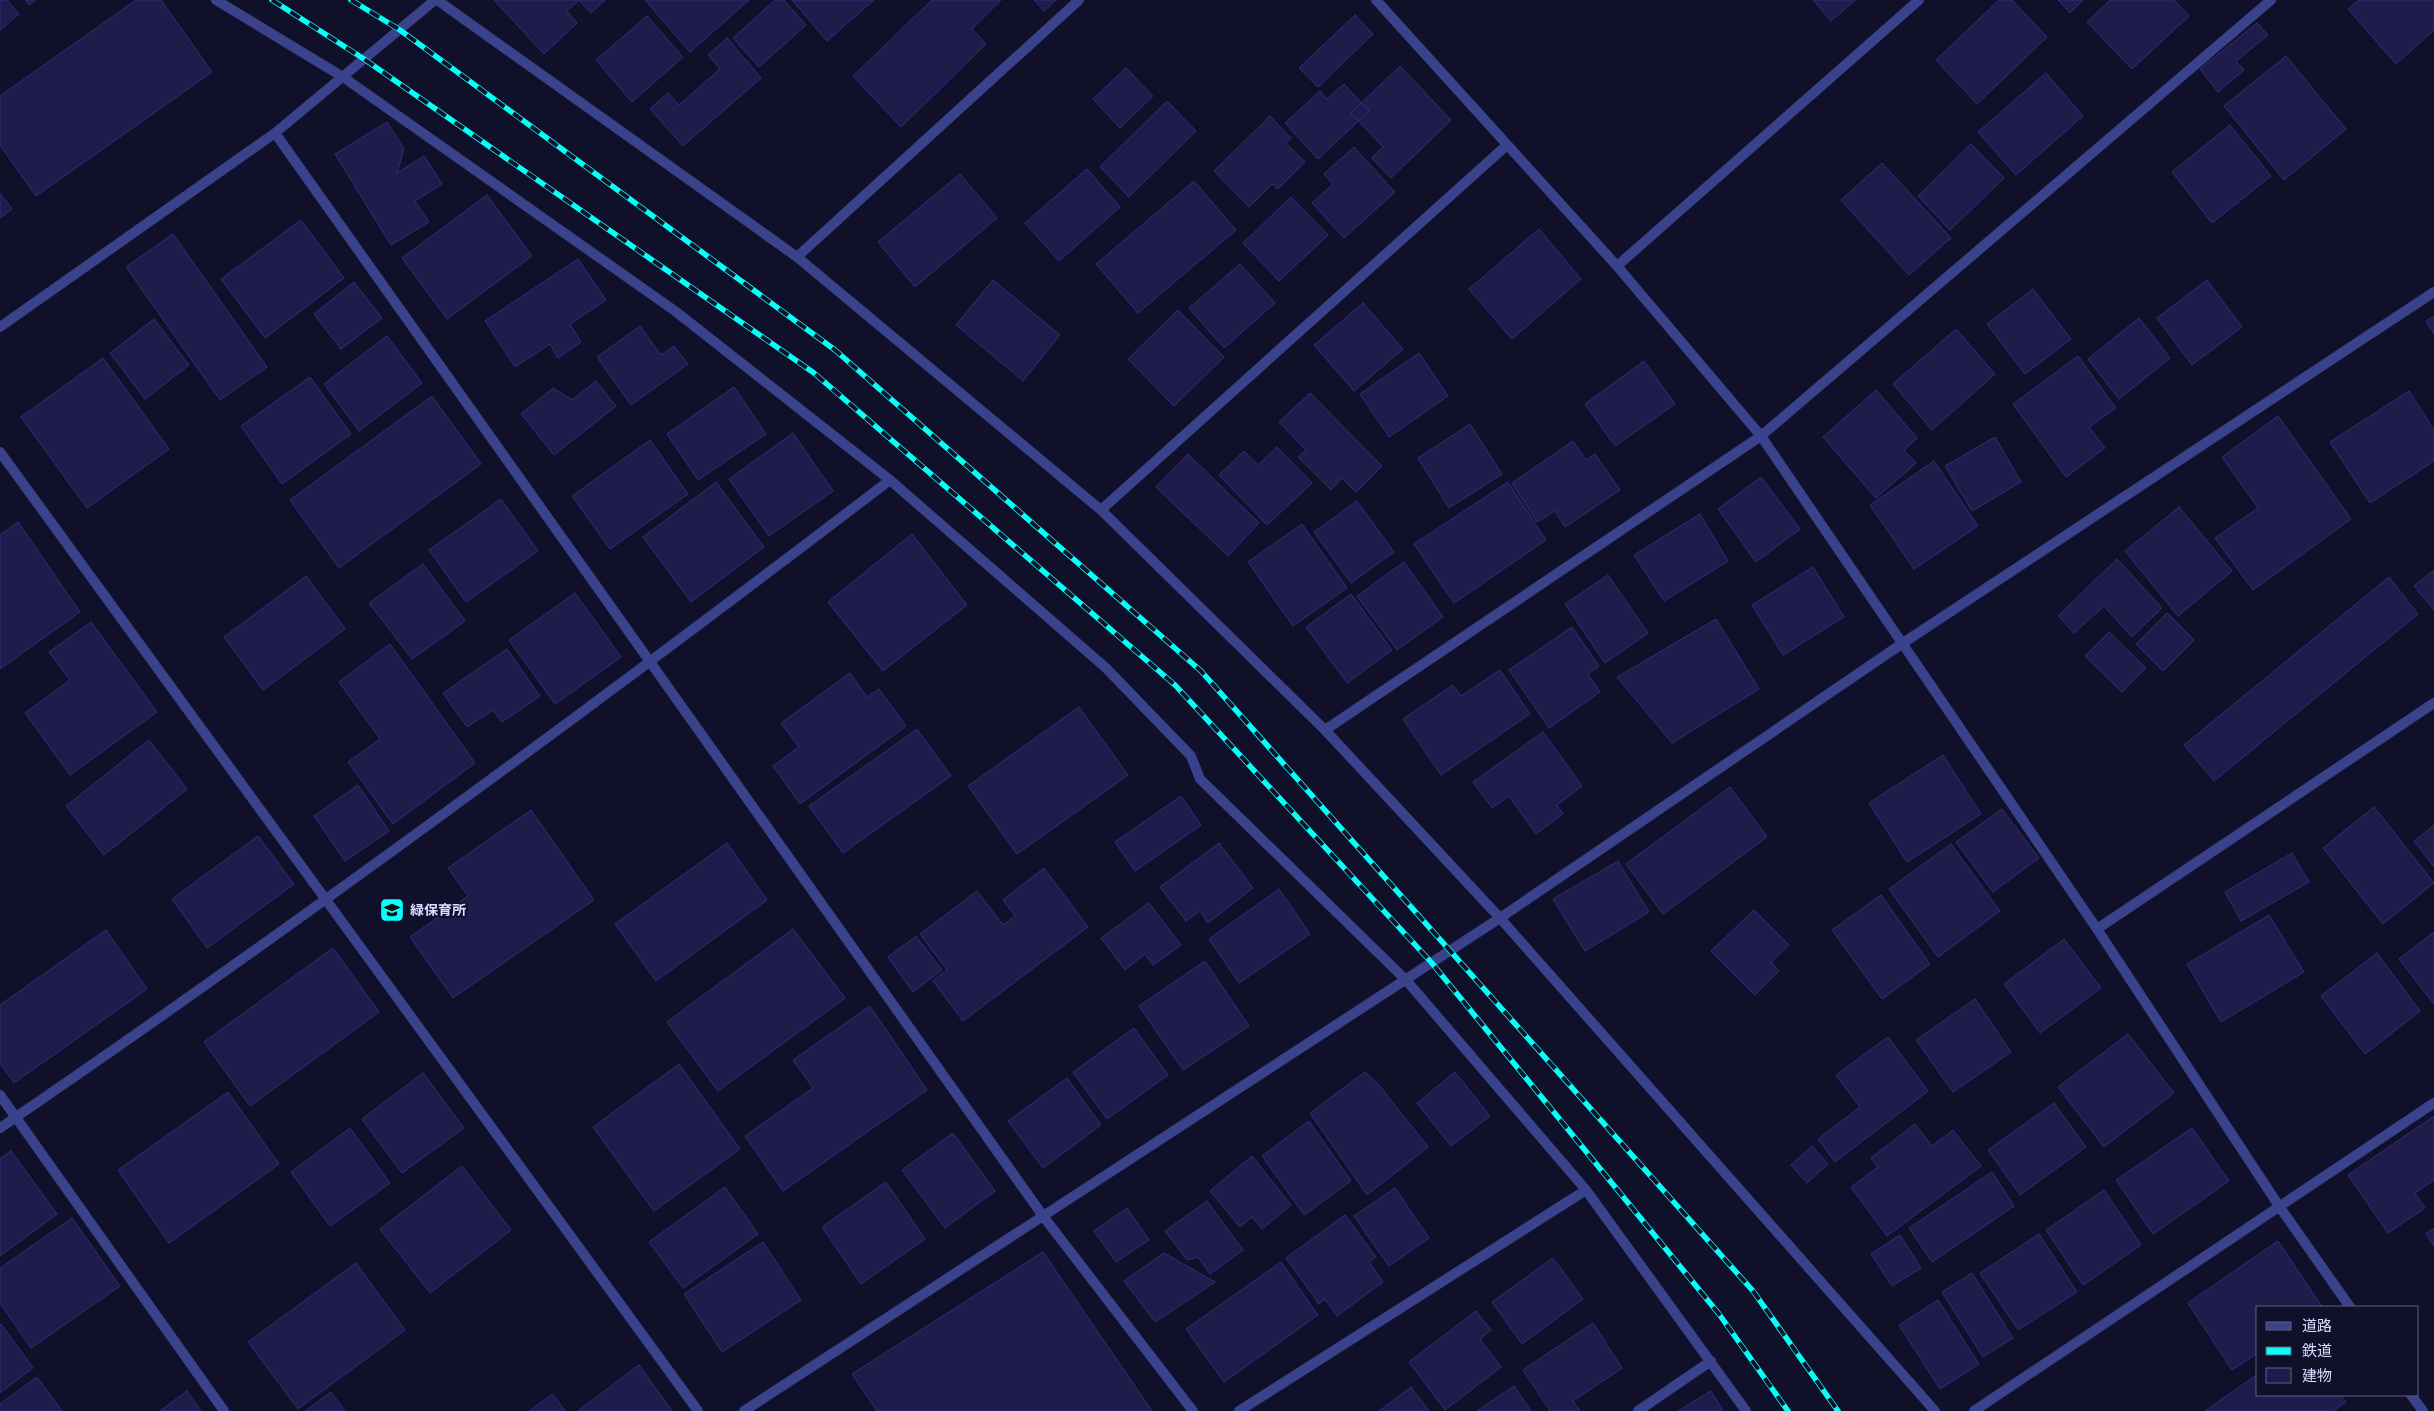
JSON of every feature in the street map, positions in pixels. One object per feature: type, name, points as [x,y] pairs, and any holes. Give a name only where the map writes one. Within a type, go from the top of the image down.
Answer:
[{"type":"street","points":[[216,0],[343,77],[675,311],[890,480],[1106,668],[1190,756],[1200,779],[1406,980],[1586,1190],[1746,1411]]},
{"type":"street","points":[[0,327],[275,133],[436,0],[797,257],[1101,510],[1325,730],[1500,918],[1935,1411]]},
{"type":"street","points":[[797,257],[1079,0]]},
{"type":"street","points":[[1376,0],[1617,266],[1761,436],[2097,929],[2279,1206],[2349,1306]]},
{"type":"street","points":[[1617,266],[1918,0]]},
{"type":"street","points":[[1325,730],[1761,436],[2271,0]]},
{"type":"street","points":[[275,133],[1043,1216],[1193,1411]]},
{"type":"street","points":[[1101,510],[1507,145]]},
{"type":"street","points":[[744,1411],[1500,918],[1903,643],[2434,292]]},
{"type":"street","points":[[0,452],[698,1411]]},
{"type":"street","points":[[0,1128],[326,900],[651,662],[890,480]]},
{"type":"street","points":[[2097,929],[2434,703]]},
{"type":"street","points":[[0,1095],[224,1411]]},
{"type":"street","points":[[1974,1411],[2434,1103]]},
{"type":"street","points":[[1239,1411],[1586,1190]]},
{"type":"street","points":[[1638,1411],[1711,1361]]},
{"type":"street","points":[[2412,1396],[2423,1411]]},
{"type":"building","points":[[0,0],[7,0],[19,14],[0,30]]},
{"type":"building","points":[[25,0],[36,0],[29,5]]},
{"type":"building","points":[[136,0],[161,0],[212,72],[36,196],[0,145],[0,96]]},
{"type":"building","points":[[494,0],[579,0],[567,11],[577,23],[544,54]]},
{"type":"building","points":[[579,0],[605,0],[591,13]]},
{"type":"building","points":[[645,0],[749,0],[690,52]]},
{"type":"building","points":[[775,0],[784,0],[806,25],[759,67],[733,38]]},
{"type":"building","points":[[792,0],[874,0],[827,41]]},
{"type":"building","points":[[932,0],[1001,0],[972,29],[986,44],[901,127],[853,76]]},
{"type":"building","points":[[1034,0],[1056,0],[1044,11]]},
{"type":"building","points":[[1813,0],[1855,0],[1831,21]]},
{"type":"building","points":[[1999,0],[2012,0],[2047,37],[1977,104],[1936,60]]},
{"type":"building","points":[[2058,0],[2083,0],[2070,13]]},
{"type":"building","points":[[2110,0],[2174,0],[2189,16],[2132,69],[2087,22]]},
{"type":"building","points":[[2359,0],[2434,0],[2434,30],[2396,64],[2348,9]]},
{"type":"building","points":[[1355,15],[1373,34],[1318,87],[1299,68]]},
{"type":"building","points":[[647,16],[683,57],[632,102],[596,60]]},
{"type":"building","points":[[2257,23],[2268,35],[2236,61],[2244,70],[2218,92],[2200,69]]},
{"type":"building","points":[[727,38],[761,78],[683,146],[650,109],[668,93],[679,105],[720,69],[708,55]]},
{"type":"building","points":[[2286,56],[2346,129],[2284,180],[2224,106]]},
{"type":"building","points":[[1400,66],[1451,120],[1391,178],[1372,158],[1383,147],[1351,113]]},
{"type":"building","points":[[1126,68],[1153,96],[1120,128],[1093,99]]},
{"type":"building","points":[[2046,73],[2083,116],[2016,175],[1978,132]]},
{"type":"building","points":[[1344,84],[1369,111],[1318,159],[1285,123],[1320,91],[1327,99]]},
{"type":"building","points":[[1167,101],[1196,131],[1129,197],[1100,167]]},
{"type":"building","points":[[1270,116],[1291,138],[1286,143],[1305,162],[1278,189],[1272,184],[1249,207],[1214,171]]},
{"type":"building","points":[[387,122],[404,149],[397,173],[424,156],[442,184],[415,201],[429,222],[391,245],[335,154]]},
{"type":"building","points":[[2230,125],[2271,176],[2212,223],[2172,172]]},
{"type":"building","points":[[1971,144],[2004,178],[1950,230],[1918,196]]},
{"type":"building","points":[[1354,147],[1395,192],[1344,238],[1312,203],[1333,184],[1324,174]]},
{"type":"building","points":[[1882,163],[1951,238],[1909,275],[1841,200]]},
{"type":"building","points":[[1087,169],[1120,207],[1059,261],[1025,223]]},
{"type":"building","points":[[960,174],[997,218],[915,287],[878,242]]},
{"type":"building","points":[[1194,181],[1236,230],[1138,313],[1096,264]]},
{"type":"building","points":[[0,193],[12,209],[0,218]]},
{"type":"building","points":[[487,195],[532,256],[447,319],[402,258]]},
{"type":"building","points":[[1291,197],[1328,235],[1279,281],[1243,243]]},
{"type":"building","points":[[301,220],[344,278],[265,338],[221,279]]},
{"type":"building","points":[[1539,229],[1581,279],[1512,339],[1469,289]]},
{"type":"building","points":[[173,234],[267,367],[220,400],[126,267]]},
{"type":"building","points":[[578,259],[606,300],[570,324],[581,342],[558,358],[550,344],[515,367],[485,321]]},
{"type":"building","points":[[1240,264],[1275,303],[1224,348],[1189,308]]},
{"type":"building","points":[[993,280],[1060,335],[1023,381],[956,325]]},
{"type":"building","points":[[2207,280],[2242,327],[2192,365],[2157,318]]},
{"type":"building","points":[[354,282],[382,318],[341,349],[314,314]]},
{"type":"building","points":[[2033,289],[2071,339],[2025,374],[1987,324]]},
{"type":"building","points":[[1363,303],[1403,349],[1354,391],[1314,345]]},
{"type":"building","points":[[1178,310],[1224,357],[1174,406],[1128,359]]},
{"type":"building","points":[[2434,316],[2434,334],[2426,321]]},
{"type":"building","points":[[2139,318],[2170,358],[2119,399],[2088,359]]},
{"type":"building","points":[[154,319],[189,365],[145,399],[110,353]]},
{"type":"building","points":[[640,326],[661,355],[674,346],[688,364],[631,405],[597,357]]},
{"type":"building","points":[[1956,329],[1995,374],[1932,430],[1893,384]]},
{"type":"building","points":[[387,336],[422,383],[359,431],[324,384]]},
{"type":"building","points":[[1419,353],[1448,396],[1389,437],[1360,394]]},
{"type":"building","points":[[2078,356],[2116,408],[2089,427],[2105,448],[2066,477],[2013,404]]},
{"type":"building","points":[[103,358],[169,449],[87,508],[21,417]]},
{"type":"building","points":[[1644,361],[1675,404],[1615,446],[1585,404]]},
{"type":"building","points":[[310,377],[351,434],[282,484],[241,426]]},
{"type":"building","points":[[596,381],[616,406],[554,455],[521,414],[553,388],[572,400]]},
{"type":"building","points":[[734,387],[766,434],[698,480],[667,434]]},
{"type":"building","points":[[1876,390],[1917,438],[1904,450],[1916,463],[1876,498],[1823,437]]},
{"type":"building","points":[[2409,391],[2434,430],[2434,461],[2370,503],[2330,442]]},
{"type":"building","points":[[1310,393],[1382,466],[1356,492],[1342,478],[1331,490],[1298,457],[1306,450],[1279,422]]},
{"type":"building","points":[[432,396],[481,464],[339,568],[290,500]]},
{"type":"building","points":[[2278,416],[2351,519],[2253,590],[2215,538],[2258,508],[2222,457]]},
{"type":"building","points":[[1470,424],[1502,474],[1449,508],[1418,458]]},
{"type":"building","points":[[793,433],[833,491],[769,536],[729,479]]},
{"type":"building","points":[[1995,437],[2021,482],[1972,511],[1945,466]]},
{"type":"building","points":[[650,440],[688,494],[610,549],[572,496]]},
{"type":"building","points":[[1573,441],[1586,460],[1595,454],[1620,490],[1565,527],[1555,511],[1537,522],[1512,483]]},
{"type":"building","points":[[1277,447],[1312,483],[1267,525],[1219,475],[1244,451],[1258,465]]},
{"type":"building","points":[[1188,454],[1259,523],[1228,556],[1156,487]]},
{"type":"building","points":[[1934,461],[1978,526],[1914,569],[1870,505]]},
{"type":"building","points":[[1761,477],[1800,529],[1756,562],[1718,509]]},
{"type":"building","points":[[716,482],[764,547],[691,602],[643,537]]},
{"type":"building","points":[[1508,482],[1546,540],[1454,603],[1414,544]]},
{"type":"building","points":[[501,499],[538,551],[466,602],[429,550]]},
{"type":"building","points":[[1357,501],[1394,552],[1351,583],[1314,532]]},
{"type":"building","points":[[2179,507],[2232,571],[2178,616],[2125,551]]},
{"type":"building","points":[[1700,514],[1728,561],[1664,601],[1634,555]]},
{"type":"building","points":[[18,522],[80,612],[0,669],[0,535]]},
{"type":"building","points":[[1302,524],[1347,588],[1293,626],[1248,562]]},
{"type":"building","points":[[912,534],[967,605],[883,671],[828,602]]},
{"type":"building","points":[[2117,559],[2162,608],[2132,637],[2104,606],[2074,633],[2058,616]]},
{"type":"building","points":[[1404,562],[1443,617],[1397,650],[1357,596]]},
{"type":"building","points":[[423,564],[465,621],[412,659],[369,603]]},
{"type":"building","points":[[1813,567],[1844,617],[1783,655],[1752,605]]},
{"type":"building","points":[[2434,570],[2434,610],[2414,586]]},
{"type":"building","points":[[1608,575],[1648,633],[1605,663],[1565,604]]},
{"type":"building","points":[[306,576],[345,629],[263,690],[224,637]]},
{"type":"building","points":[[2389,577],[2418,614],[2214,781],[2184,745]]},
{"type":"building","points":[[575,593],[621,657],[555,704],[509,640]]},
{"type":"building","points":[[1351,594],[1392,650],[1347,683],[1306,627]]},
{"type":"building","points":[[2167,613],[2194,640],[2163,671],[2136,644]]},
{"type":"building","points":[[1716,619],[1759,689],[1672,743],[1617,677]]},
{"type":"building","points":[[91,622],[157,712],[70,775],[25,713],[70,680],[49,652]]},
{"type":"building","points":[[1572,627],[1599,666],[1588,674],[1600,692],[1549,728],[1509,670]]},
{"type":"building","points":[[2109,632],[2146,668],[2122,692],[2085,656]]},
{"type":"building","points":[[390,644],[475,763],[393,824],[348,762],[380,739],[339,682]]},
{"type":"building","points":[[507,649],[540,696],[502,722],[493,710],[467,727],[443,693]]},
{"type":"building","points":[[1500,670],[1530,714],[1441,775],[1403,719],[1453,685],[1461,696]]},
{"type":"building","points":[[850,673],[867,697],[879,689],[906,726],[800,804],[773,766],[799,747],[781,723]]},
{"type":"building","points":[[1079,707],[1128,775],[1017,854],[968,786]]},
{"type":"building","points":[[917,729],[951,776],[843,853],[809,806]]},
{"type":"building","points":[[1543,732],[1582,786],[1557,805],[1563,814],[1536,834],[1509,796],[1492,808],[1473,782]]},
{"type":"building","points":[[149,740],[187,789],[104,855],[66,806]]},
{"type":"building","points":[[1943,755],[1981,814],[1907,862],[1869,803]]},
{"type":"building","points":[[358,785],[389,831],[345,861],[314,816]]},
{"type":"building","points":[[1730,787],[1767,837],[1663,914],[1626,864]]},
{"type":"building","points":[[1181,796],[1201,825],[1135,871],[1115,842]]},
{"type":"building","points":[[2374,807],[2434,883],[2383,924],[2323,848]]},
{"type":"building","points":[[2002,809],[2039,858],[1993,892],[1956,842]]},
{"type":"building","points":[[531,810],[594,900],[453,998],[410,937],[468,896],[448,868]]},
{"type":"building","points":[[2434,825],[2434,867],[2414,841]]},
{"type":"building","points":[[258,836],[294,884],[207,948],[172,899]]},
{"type":"building","points":[[727,843],[767,900],[656,981],[615,924]]},
{"type":"building","points":[[1219,843],[1253,888],[1208,923],[1200,911],[1186,921],[1160,887]]},
{"type":"building","points":[[1951,844],[2000,911],[1938,957],[1889,889]]},
{"type":"building","points":[[2292,853],[2309,882],[2241,921],[2225,892]]},
{"type":"building","points":[[1618,861],[1649,912],[1585,951],[1553,899]]},
{"type":"building","points":[[1044,868],[1088,927],[963,1021],[933,981],[947,970],[920,934],[977,891],[1003,925],[1015,916],[1003,900]]},
{"type":"building","points":[[1279,889],[1310,934],[1239,983],[1209,939]]},
{"type":"building","points":[[1881,895],[1930,964],[1882,999],[1832,930]]},
{"type":"building","points":[[1149,903],[1181,945],[1153,965],[1145,954],[1125,970],[1101,938]]},
{"type":"building","points":[[1754,910],[1789,945],[1771,962],[1779,971],[1755,995],[1711,951]]},
{"type":"building","points":[[2269,915],[2304,972],[2221,1022],[2187,964]]},
{"type":"building","points":[[793,929],[845,998],[718,1091],[667,1022]]},
{"type":"building","points":[[106,930],[147,989],[14,1083],[0,1063],[0,1005]]},
{"type":"building","points":[[2434,932],[2434,1004],[2399,959]]},
{"type":"building","points":[[916,936],[942,970],[913,992],[888,957]]},
{"type":"building","points":[[2064,939],[2101,988],[2040,1033],[2004,984]]},
{"type":"building","points":[[333,948],[379,1012],[250,1106],[204,1042]]},
{"type":"building","points":[[2377,953],[2420,1011],[2365,1054],[2321,996]]},
{"type":"building","points":[[1205,961],[1249,1026],[1183,1070],[1139,1006]]},
{"type":"building","points":[[1975,999],[2011,1052],[1953,1092],[1916,1040]]},
{"type":"building","points":[[870,1006],[927,1090],[783,1191],[745,1136],[813,1088],[793,1060]]},
{"type":"building","points":[[1134,1028],[1168,1075],[1107,1119],[1073,1072]]},
{"type":"building","points":[[2128,1034],[2174,1093],[2104,1147],[2058,1087]]},
{"type":"building","points":[[1888,1037],[1928,1091],[1835,1162],[1818,1139],[1860,1107],[1836,1075]]},
{"type":"building","points":[[679,1064],[740,1149],[654,1211],[593,1127]]},
{"type":"building","points":[[1365,1072],[1379,1085],[1428,1147],[1367,1195],[1310,1113]]},
{"type":"building","points":[[1455,1072],[1490,1116],[1451,1146],[1417,1103]]},
{"type":"building","points":[[423,1073],[464,1128],[402,1173],[362,1119]]},
{"type":"building","points":[[1067,1078],[1101,1125],[1043,1168],[1008,1121]]},
{"type":"building","points":[[228,1092],[279,1164],[169,1243],[118,1170]]},
{"type":"building","points":[[2054,1103],[2086,1147],[2020,1195],[1988,1150]]},
{"type":"building","points":[[2434,1116],[2434,1180],[2415,1193],[2425,1208],[2388,1233],[2348,1175]]},
{"type":"building","points":[[1309,1121],[1351,1181],[1304,1215],[1262,1156]]},
{"type":"building","points":[[1915,1124],[1932,1146],[1953,1130],[1981,1166],[1887,1236],[1851,1187],[1878,1167],[1871,1158]]},
{"type":"building","points":[[350,1128],[390,1183],[330,1226],[291,1172]]},
{"type":"building","points":[[2192,1128],[2229,1181],[2153,1234],[2116,1180]]},
{"type":"building","points":[[953,1133],[995,1191],[945,1228],[902,1170]]},
{"type":"building","points":[[1812,1146],[1828,1164],[1807,1183],[1791,1165]]},
{"type":"building","points":[[11,1151],[57,1214],[0,1256],[0,1159]]},
{"type":"building","points":[[1252,1156],[1291,1205],[1262,1229],[1252,1217],[1240,1227],[1210,1191]]},
{"type":"building","points":[[462,1166],[511,1230],[430,1293],[380,1229]]},
{"type":"building","points":[[1992,1172],[2014,1206],[1932,1262],[1909,1228]]},
{"type":"building","points":[[886,1182],[925,1239],[861,1284],[822,1227]]},
{"type":"building","points":[[725,1187],[758,1234],[683,1288],[649,1242]]},
{"type":"building","points":[[1395,1188],[1429,1238],[1389,1266],[1354,1216]]},
{"type":"building","points":[[2104,1190],[2141,1245],[2083,1285],[2046,1230]]},
{"type":"building","points":[[1207,1201],[1243,1250],[1210,1274],[1198,1257],[1187,1260],[1165,1231]]},
{"type":"building","points":[[1127,1208],[1149,1240],[1116,1262],[1094,1231]]},
{"type":"building","points":[[1345,1215],[1376,1257],[1369,1262],[1383,1282],[1337,1316],[1325,1299],[1319,1304],[1286,1258]]},
{"type":"building","points":[[72,1218],[120,1286],[31,1348],[0,1303],[0,1268]]},
{"type":"building","points":[[2434,1228],[2434,1246],[2426,1234]]},
{"type":"building","points":[[2039,1234],[2077,1292],[2018,1330],[1980,1273]]},
{"type":"building","points":[[1900,1235],[1921,1268],[1892,1286],[1871,1254]]},
{"type":"building","points":[[2278,1241],[2321,1306],[2256,1306],[2256,1354],[2232,1370],[2188,1303]]},
{"type":"building","points":[[763,1242],[801,1300],[722,1352],[684,1294]]},
{"type":"building","points":[[1043,1252],[1152,1411],[877,1411],[852,1374]]},
{"type":"building","points":[[1164,1253],[1215,1282],[1155,1322],[1124,1281]]},
{"type":"building","points":[[1553,1258],[1583,1299],[1522,1344],[1492,1302]]},
{"type":"building","points":[[1281,1262],[1318,1315],[1224,1382],[1186,1329]]},
{"type":"building","points":[[356,1263],[405,1330],[298,1409],[248,1342]]},
{"type":"building","points":[[1972,1273],[2013,1338],[1983,1357],[1942,1292]]},
{"type":"building","points":[[1938,1300],[1979,1364],[1940,1389],[1899,1325]]},
{"type":"building","points":[[1476,1311],[1491,1330],[1480,1339],[1501,1367],[1445,1410],[1409,1362]]},
{"type":"building","points":[[1593,1323],[1622,1368],[1573,1401],[1580,1411],[1550,1411],[1523,1370]]},
{"type":"building","points":[[0,1325],[33,1368],[0,1393]]},
{"type":"building","points":[[639,1365],[672,1411],[578,1411]]},
{"type":"building","points":[[2256,1375],[2256,1396],[2342,1396],[2346,1402],[2333,1411],[2205,1411]]},
{"type":"building","points":[[37,1377],[62,1411],[0,1411],[0,1404]]},
{"type":"building","points":[[1514,1386],[1531,1411],[1477,1411]]},
{"type":"building","points":[[1411,1387],[1429,1411],[1379,1411]]},
{"type":"building","points":[[187,1391],[201,1411],[160,1411]]},
{"type":"building","points":[[1711,1391],[1723,1411],[1678,1411]]},
{"type":"building","points":[[331,1392],[345,1411],[305,1411]]},
{"type":"building","points":[[553,1394],[565,1411],[529,1411]]},
{"type":"railway","points":[[272,0],[364,59],[814,373],[1175,685],[1431,962],[1719,1314],[1788,1411]]},
{"type":"railway","points":[[351,0],[400,30],[835,350],[1201,671],[1753,1291],[1838,1411]]},
{"type":"place","name":"緑保育所","points":[[392,910]]}]
